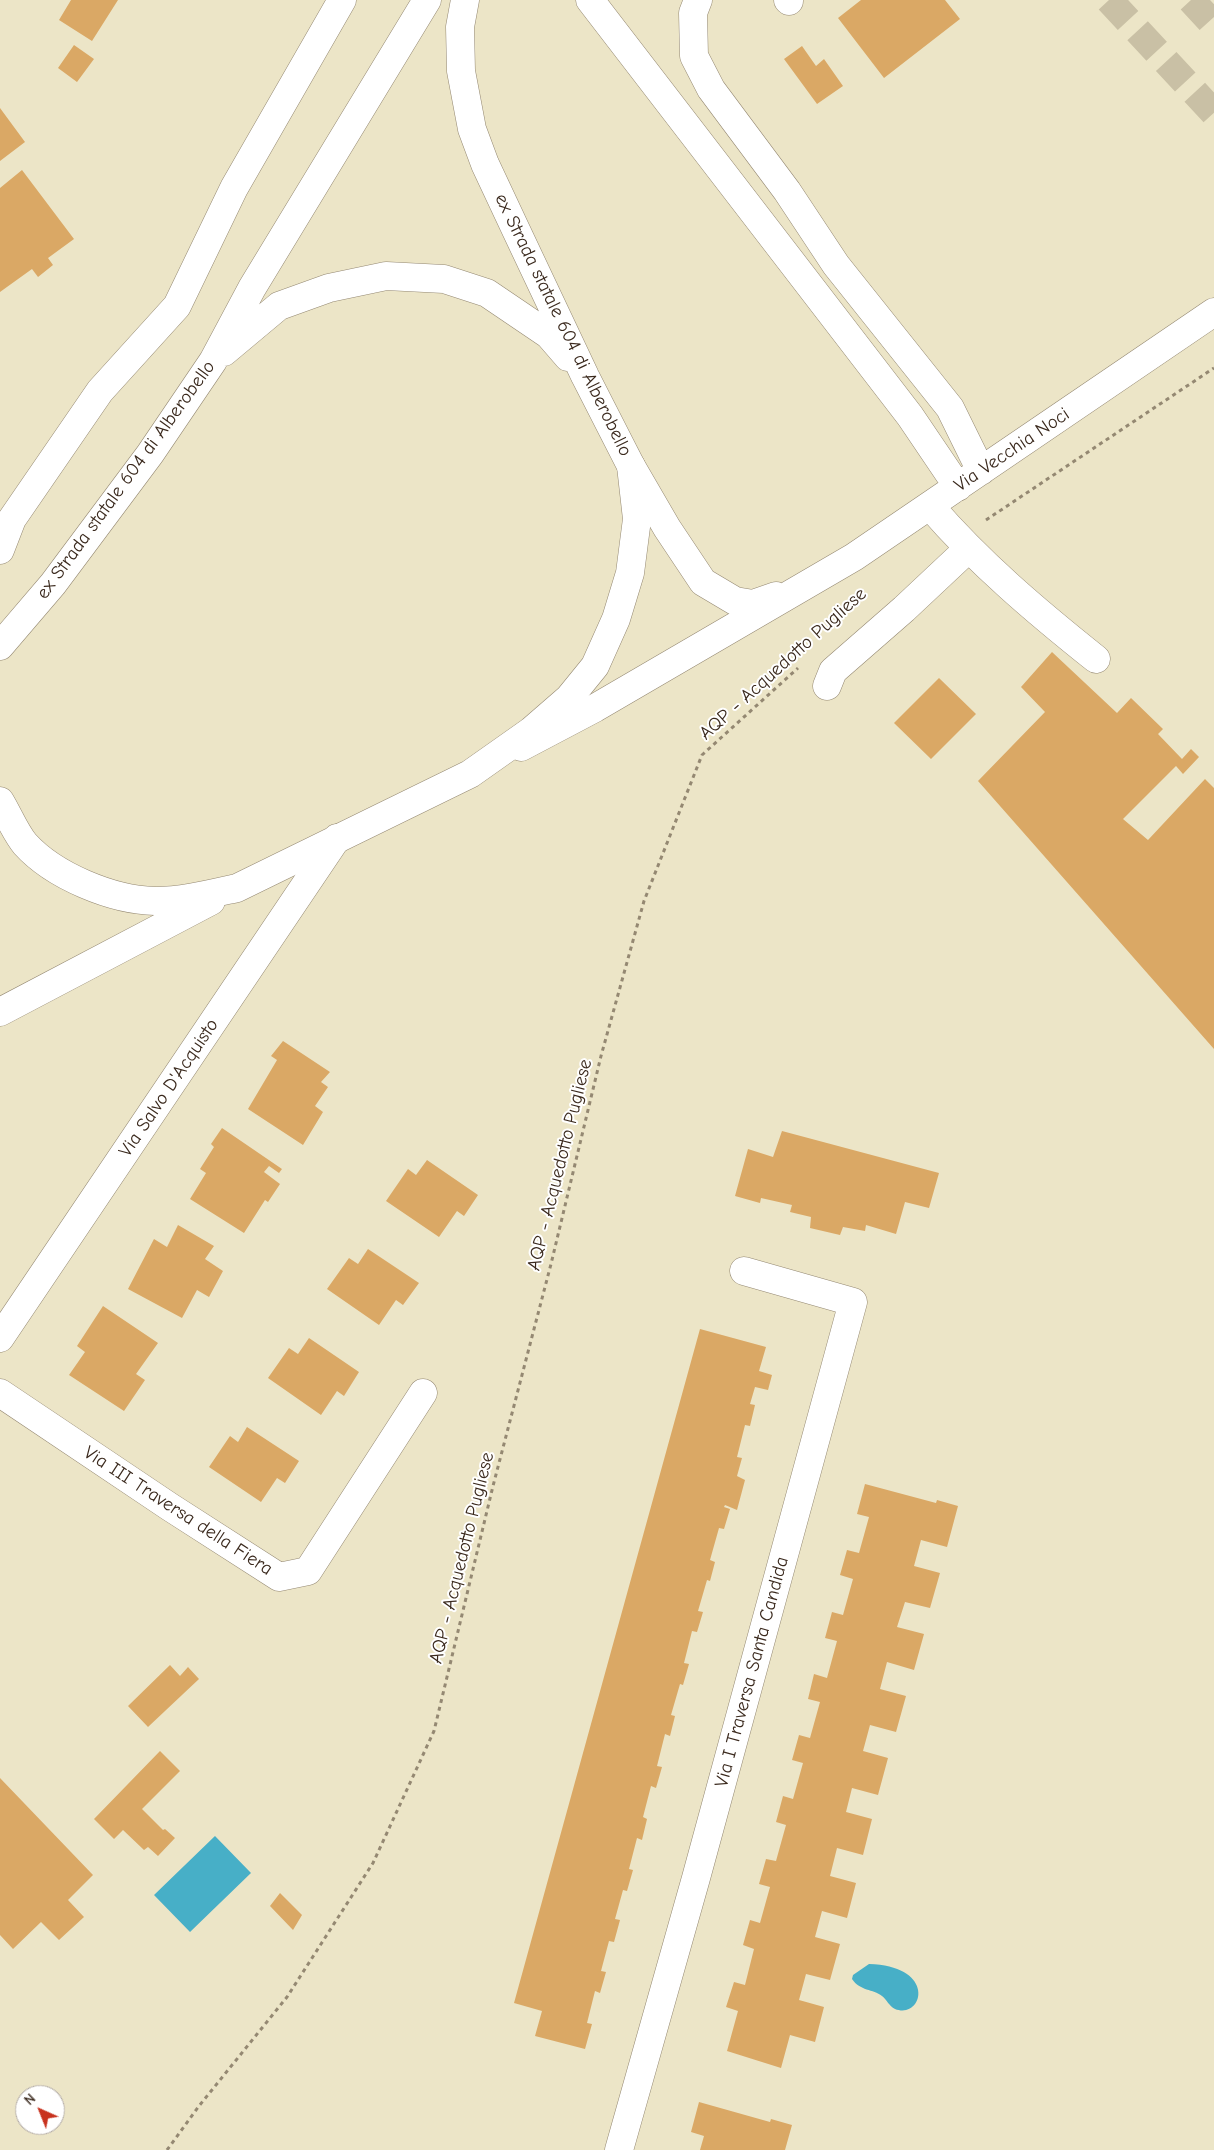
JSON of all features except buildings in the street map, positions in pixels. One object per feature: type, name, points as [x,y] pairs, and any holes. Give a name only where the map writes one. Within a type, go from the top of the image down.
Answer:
[{"type":"street","points":[[0,550],[12,519],[100,391],[177,306],[234,188],[342,0]]},
{"type":"street","name":"ex Strada statale 604 di Alberobello","points":[[3,648],[150,454],[213,361],[252,288],[428,0]]},
{"type":"street","name":"ex Strada statale 604 di Alberobello","points":[[237,888],[470,774],[531,731],[569,698],[595,666],[616,618],[630,573],[636,519],[631,466],[585,376],[486,164],[472,129],[461,71],[460,27],[465,0]]},
{"type":"street","points":[[590,0],[910,416],[958,487]]},
{"type":"street","points":[[698,0],[693,13],[694,56],[711,89],[787,191],[836,265],[950,408],[981,471]]},
{"type":"street","points":[[213,361],[280,306],[329,288],[386,276],[444,279],[487,293],[549,335],[585,376]]},
{"type":"street","name":"Via Vecchia Noci","points":[[808,585],[930,506],[1214,312]]},
{"type":"street","points":[[631,466],[667,528],[702,582],[734,601],[753,604],[808,585]]},
{"type":"street","points":[[930,506],[962,541],[1040,614],[1096,659]]},
{"type":"street","points":[[827,686],[833,671],[904,610],[962,541]]},
{"type":"street","points":[[470,774],[595,708],[808,585]]},
{"type":"street","points":[[0,801],[25,843],[62,874],[107,893],[154,901],[196,898],[237,888]]},
{"type":"street","name":"Via Salvo D'Acquisto","points":[[0,1338],[338,838]]},
{"type":"street","points":[[0,1012],[237,888]]},
{"type":"street","name":"Via I Traversa Santa Candida","points":[[619,2150],[696,1878],[853,1302],[744,1272]]},
{"type":"street","name":"Via III Traversa della Fiera","points":[[0,1393],[279,1578],[308,1572],[422,1393]]},
{"type":"path","points":[[962,541],[971,530],[1214,368]]},
{"type":"path","name":"AQP - Acquedotto Pugliese","points":[[167,2150],[199,2106],[287,1997],[373,1864],[434,1731],[492,1486],[551,1264],[601,1056],[644,901],[702,755],[804,662]]},
{"type":"water","points":[[215,1836],[251,1873],[190,1932],[154,1895]]},
{"type":"water","points":[[869,1964],[891,1967],[906,1973],[915,1982],[918,1991],[917,2000],[912,2007],[905,2010],[895,2009],[882,1996],[855,1983],[852,1979],[853,1975]]},
{"type":"tunnel","points":[[1109,0],[1214,113]]},
{"type":"tunnel","points":[[1191,0],[1214,25]]}]
